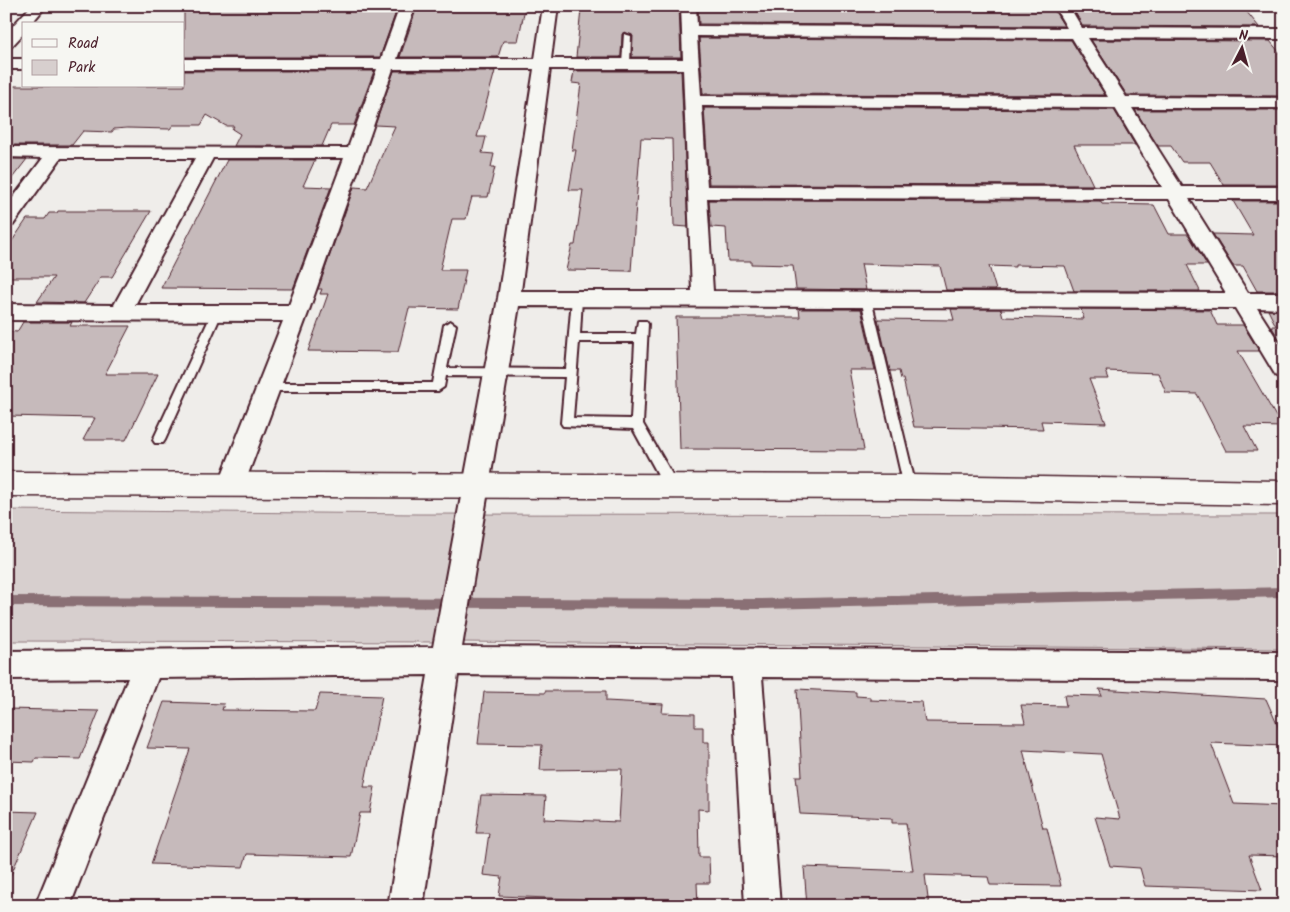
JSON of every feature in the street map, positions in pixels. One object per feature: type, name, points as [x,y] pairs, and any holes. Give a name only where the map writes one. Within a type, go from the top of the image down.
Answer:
[{"type":"street","points":[[25,22],[39,6]]},
{"type":"street","points":[[231,485],[297,313],[408,6]]},
{"type":"street","points":[[404,906],[460,564],[477,486],[509,298],[551,6]]},
{"type":"street","points":[[688,6],[704,299]]},
{"type":"street","points":[[1061,6],[1284,370]]},
{"type":"street","points":[[6,43],[22,25]]},
{"type":"street","points":[[690,31],[1284,34]]},
{"type":"street","points":[[6,64],[22,64]]},
{"type":"street","points":[[185,64],[691,64]]},
{"type":"street","points":[[693,101],[1284,103]]},
{"type":"street","points":[[6,152],[354,153]]},
{"type":"street","points":[[6,221],[56,152]]},
{"type":"street","points":[[120,312],[207,153]]},
{"type":"street","points":[[698,192],[1284,193]]},
{"type":"street","points":[[509,298],[1284,301]]},
{"type":"street","points":[[6,312],[297,313]]},
{"type":"street","points":[[6,484],[910,488],[1284,493]]},
{"type":"street","points":[[6,665],[445,661],[1284,666]]},
{"type":"street","points":[[746,662],[763,906]]},
{"type":"street","points":[[52,906],[149,664]]},
{"type":"lane","points":[[626,64],[627,36]]},
{"type":"lane","points":[[577,298],[567,423],[637,424]]},
{"type":"lane","points":[[866,299],[910,488]]},
{"type":"lane","points":[[159,440],[216,313]]},
{"type":"lane","points":[[642,324],[637,424],[672,487]]},
{"type":"lane","points":[[269,388],[438,387],[450,325]]},
{"type":"lane","points":[[574,338],[641,338]]},
{"type":"lane","points":[[440,372],[571,373]]},
{"type":"green space","points":[[6,510],[418,514],[1284,515],[1284,649],[456,642],[6,641]]},
{"type":"building","points":[[184,6],[385,6],[384,8],[397,9],[380,57],[185,57]]},
{"type":"building","points":[[636,6],[679,6],[681,57],[632,57],[633,36],[625,32],[622,34],[621,57],[576,57],[581,10],[636,10]]},
{"type":"building","points":[[698,6],[1052,7],[1064,26],[699,24]]},
{"type":"building","points":[[1242,6],[1259,27],[1083,26],[1072,7]]},
{"type":"building","points":[[474,7],[525,8],[518,41],[503,41],[498,57],[400,57],[416,10],[473,10]]},
{"type":"building","points":[[699,38],[1071,40],[1105,95],[703,94]]},
{"type":"building","points":[[1091,40],[1270,41],[1284,58],[1284,96],[1127,95]]},
{"type":"building","points":[[185,71],[374,71],[354,125],[331,125],[322,146],[234,146],[240,134],[232,129],[234,126],[226,126],[207,115],[201,125],[173,125],[170,129],[127,128],[114,129],[112,132],[83,131],[72,145],[6,145],[6,86],[22,86],[22,88],[185,88]]},
{"type":"building","points":[[394,71],[495,71],[477,137],[486,137],[482,153],[494,154],[491,167],[495,167],[488,197],[472,197],[466,219],[452,219],[440,270],[466,270],[458,309],[409,308],[398,352],[308,351],[328,294],[320,294],[322,289],[318,289],[354,187],[367,188],[395,126],[375,125]]},
{"type":"building","points":[[574,71],[681,71],[688,227],[674,226],[672,139],[641,138],[631,271],[566,270],[572,245],[575,245],[583,190],[569,190],[576,150],[572,150],[581,84],[572,83]]},
{"type":"building","points":[[704,108],[1114,110],[1135,145],[1074,145],[1093,185],[709,184]]},
{"type":"building","points":[[1135,110],[1284,110],[1284,185],[1224,185],[1210,162],[1182,162],[1171,146],[1158,146]]},
{"type":"building","points":[[6,159],[27,159],[6,186]]},
{"type":"building","points":[[227,160],[315,160],[303,186],[331,187],[293,289],[161,288]]},
{"type":"building","points":[[709,200],[1100,201],[1102,204],[1154,205],[1169,234],[1188,234],[1207,265],[1187,265],[1200,291],[1074,291],[1065,266],[1015,265],[1015,267],[989,266],[996,290],[946,290],[940,266],[861,264],[866,290],[796,289],[793,265],[751,264],[751,261],[728,261],[726,228],[711,227]]},
{"type":"building","points":[[1233,201],[1284,201],[1284,291],[1257,291],[1243,266],[1233,266],[1213,234],[1253,235]]},
{"type":"building","points":[[58,211],[151,211],[112,277],[101,277],[84,303],[37,302],[54,277],[6,277],[6,250],[27,219],[45,219],[49,213],[57,213]]},
{"type":"building","points":[[799,309],[861,309],[875,370],[849,370],[864,450],[680,449],[676,317],[800,317]]},
{"type":"building","points":[[951,309],[1001,309],[1003,317],[1084,319],[1081,309],[1210,310],[1217,325],[1243,325],[1259,351],[1238,351],[1282,427],[1244,426],[1257,451],[1226,451],[1197,394],[1166,393],[1158,373],[1106,371],[1109,379],[1089,379],[1106,423],[1041,421],[1043,429],[914,427],[903,379],[901,379],[899,371],[890,371],[878,319],[954,320]]},
{"type":"building","points":[[1268,310],[1284,311],[1284,346],[1271,326],[1276,326]]},
{"type":"building","points":[[23,322],[72,322],[70,326],[130,326],[105,374],[158,374],[126,440],[83,440],[95,418],[6,416],[6,331],[17,332]]},
{"type":"building","points":[[797,689],[856,692],[856,696],[870,697],[870,700],[922,702],[925,722],[1025,723],[1021,705],[1066,706],[1064,695],[1102,696],[1099,689],[1266,699],[1284,740],[1284,746],[1211,743],[1234,804],[1284,806],[1284,856],[1249,855],[1262,890],[1145,886],[1140,868],[1110,866],[1095,817],[1120,819],[1101,754],[1023,750],[1043,828],[1047,828],[1061,886],[990,885],[988,877],[925,875],[929,906],[807,906],[804,867],[913,871],[906,823],[892,823],[892,818],[800,814],[796,776],[802,776]]},
{"type":"building","points":[[545,691],[606,691],[606,701],[663,704],[662,713],[695,714],[695,727],[703,727],[703,742],[709,742],[709,810],[698,809],[699,857],[709,857],[710,883],[697,883],[698,906],[621,906],[621,901],[499,896],[502,877],[483,875],[489,833],[476,833],[481,795],[546,796],[544,819],[619,822],[622,769],[540,770],[542,745],[478,744],[484,692],[545,693]]},
{"type":"building","points":[[320,694],[382,696],[364,787],[375,787],[370,813],[360,813],[351,857],[247,854],[243,867],[151,864],[190,749],[147,748],[164,702],[224,704],[222,710],[315,711]]},
{"type":"building","points":[[6,709],[99,711],[80,759],[36,758],[34,762],[6,761]]},
{"type":"building","points":[[6,811],[38,812],[6,886]]},
{"type":"waterway","points":[[6,601],[761,604],[1284,592]]}]
